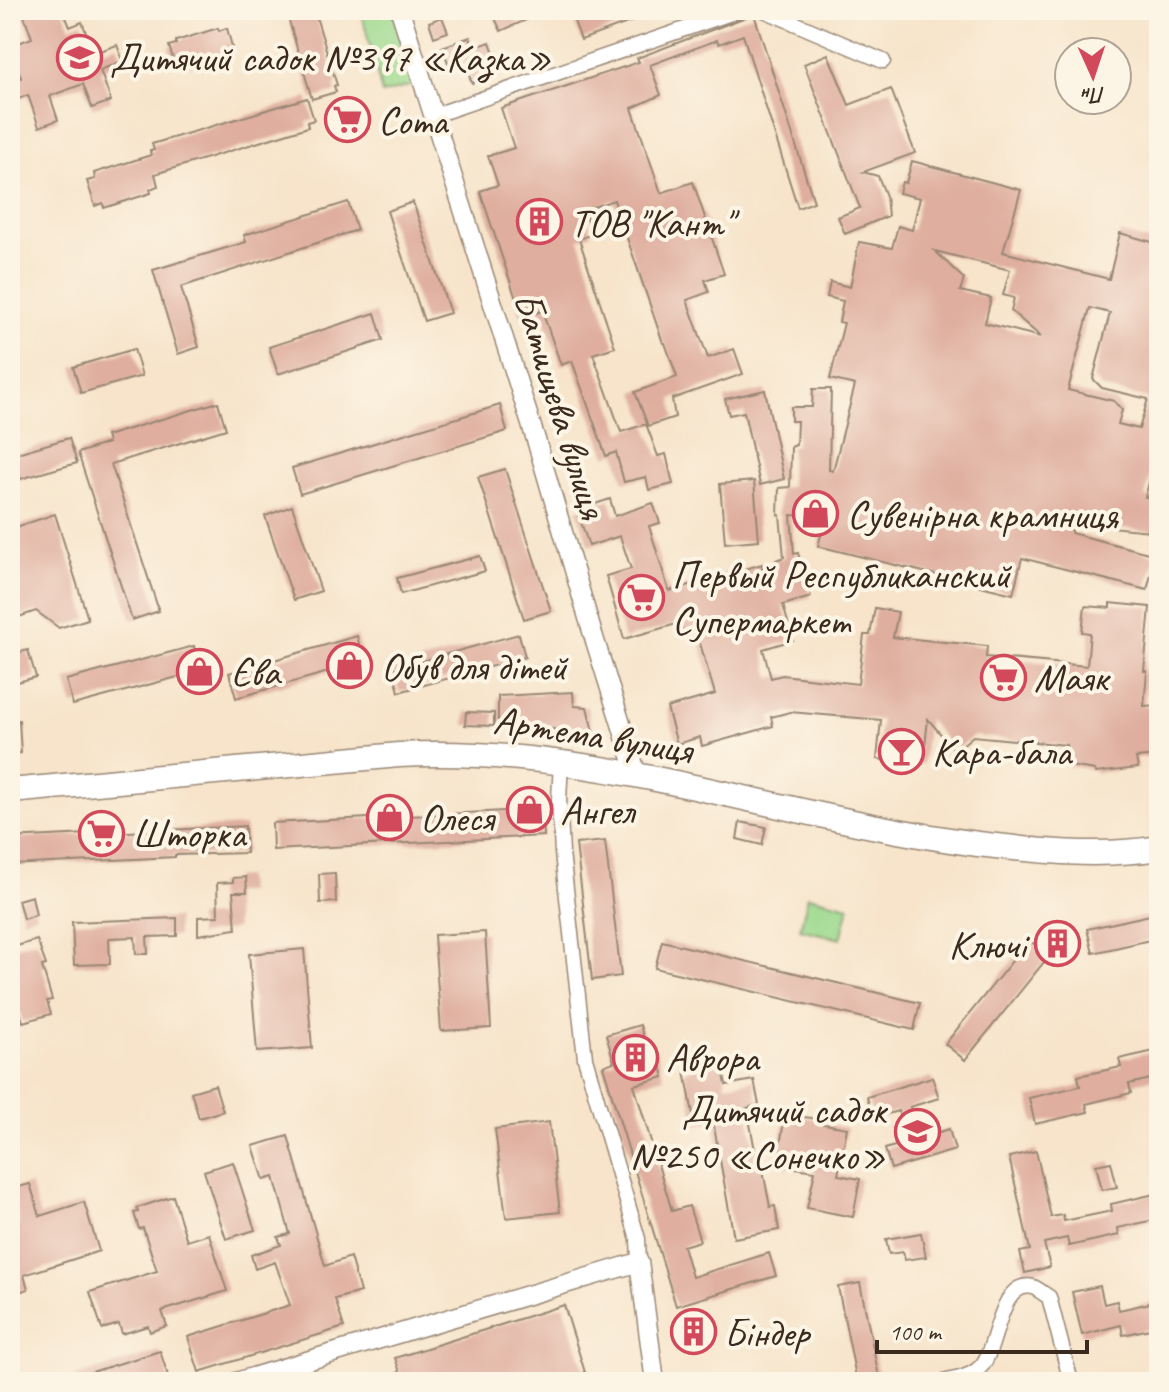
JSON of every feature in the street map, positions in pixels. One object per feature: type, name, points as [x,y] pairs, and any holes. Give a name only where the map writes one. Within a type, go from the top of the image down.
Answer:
[{"type":"main road","name":"Артема вулиця","points":[[10,791],[437,753],[503,755],[637,775],[882,830],[1086,854],[1159,848]]},
{"type":"street","name":"Батищева вулиця","points":[[400,10],[637,775]]},
{"type":"street","points":[[435,115],[740,10]]},
{"type":"street","points":[[764,10],[883,61]]},
{"type":"street","points":[[561,763],[562,853],[585,1058],[638,1239],[655,1382]]},
{"type":"street","points":[[236,1382],[639,1262]]},
{"type":"street","points":[[944,1382],[972,1375],[983,1364],[1006,1300],[1019,1289],[1032,1287],[1049,1297],[1071,1382]]},
{"type":"green space","points":[[361,10],[395,10],[417,76],[413,85],[382,94]]},
{"type":"green space","points":[[808,896],[849,906],[841,939],[800,929]]},
{"type":"building","points":[[22,10],[63,10],[70,27],[82,22],[94,53],[117,45],[123,61],[100,70],[111,101],[92,108],[83,84],[50,96],[58,120],[39,127],[28,95],[10,102],[10,82],[21,78],[10,46],[32,38]]},
{"type":"building","points":[[289,10],[314,10],[337,85],[334,86],[336,92],[312,99],[289,21],[292,20]]},
{"type":"building","points":[[491,10],[549,10],[501,31]]},
{"type":"building","points":[[570,10],[660,10],[660,11],[581,40]]},
{"type":"building","name":"ТОВ \"Кант\"","points":[[754,14],[814,202],[798,208],[743,35],[719,44],[717,40],[650,65],[661,95],[632,108],[661,193],[693,182],[724,274],[705,280],[709,292],[687,300],[708,358],[734,349],[743,374],[672,399],[675,417],[648,426],[635,392],[677,377],[614,200],[584,210],[592,234],[579,239],[615,347],[593,354],[621,432],[646,424],[658,456],[666,454],[673,484],[649,490],[646,477],[624,482],[616,452],[606,456],[572,361],[561,365],[542,311],[522,317],[480,191],[498,185],[488,156],[514,148],[501,108],[639,62],[637,58]]},
{"type":"building","points":[[442,17],[448,32],[434,37],[429,22]]},
{"type":"building","points":[[218,28],[219,31],[227,28],[232,47],[225,49],[227,54],[185,67],[183,62],[175,65],[169,46]]},
{"type":"building","points":[[470,37],[474,48],[490,42],[501,73],[472,83],[463,60],[449,65],[442,47]]},
{"type":"building","points":[[828,54],[849,105],[891,89],[915,153],[863,172],[878,176],[886,196],[888,216],[845,234],[838,217],[860,208],[804,64]]},
{"type":"building","points":[[307,98],[314,120],[307,122],[308,127],[155,174],[158,186],[150,189],[151,193],[104,208],[103,203],[95,206],[87,181],[95,179],[94,173],[151,155],[150,151],[154,150],[152,144]]},
{"type":"building","name":"Сота","points":[[356,108],[361,124],[338,132],[332,116]]},
{"type":"building","points":[[912,161],[1021,190],[1003,252],[1109,279],[1120,233],[1159,244],[1159,445],[1145,497],[1159,498],[1159,532],[1072,523],[1071,533],[1156,555],[1147,590],[1022,558],[1013,594],[818,546],[826,517],[791,515],[794,554],[798,553],[811,597],[783,605],[793,640],[763,649],[771,678],[782,675],[858,684],[864,635],[870,635],[875,608],[898,612],[893,637],[987,646],[986,657],[1087,666],[1090,633],[1082,632],[1085,606],[1110,608],[1110,603],[1150,607],[1144,706],[1159,705],[1159,756],[1136,758],[1138,768],[1096,773],[1095,770],[1063,765],[1066,745],[973,736],[955,751],[928,719],[923,764],[877,759],[881,720],[790,712],[771,717],[773,726],[702,746],[700,737],[677,744],[667,708],[715,694],[696,630],[683,634],[680,623],[624,639],[606,576],[631,569],[620,536],[589,546],[577,510],[610,499],[615,516],[653,503],[660,523],[649,526],[669,591],[762,564],[764,586],[774,586],[776,560],[784,557],[778,515],[779,488],[790,487],[791,447],[796,445],[797,421],[791,421],[791,407],[812,407],[813,389],[831,389],[829,470],[833,471],[855,385],[830,379],[844,323],[839,322],[843,301],[827,297],[830,282],[850,287],[859,242],[892,248],[898,226],[912,230],[920,198],[899,193],[902,182],[906,183]],"holes":[[[935,251],[1010,270],[1003,295],[1014,298],[1011,311],[1041,337],[985,323],[991,298],[960,291],[964,279]],[[1090,308],[1110,313],[1093,379],[1102,388],[1148,399],[1139,429],[1118,424],[1122,410],[1114,401],[1068,390]]]},
{"type":"building","points":[[348,202],[357,230],[181,287],[199,347],[178,354],[153,270],[246,242],[244,235]]},
{"type":"building","points":[[413,202],[450,313],[424,321],[387,211]]},
{"type":"building","points":[[375,313],[383,340],[278,374],[269,347]]},
{"type":"building","points":[[134,349],[142,376],[81,393],[73,367]]},
{"type":"building","points":[[765,390],[784,479],[760,485],[744,412],[729,415],[725,399]]},
{"type":"building","points":[[218,402],[226,429],[111,464],[159,611],[132,620],[78,453],[108,443],[106,436]]},
{"type":"building","points":[[500,405],[507,431],[300,494],[292,468]]},
{"type":"building","points":[[69,438],[77,463],[10,482],[10,455]]},
{"type":"building","points":[[505,469],[551,611],[524,619],[478,477]]},
{"type":"building","points":[[754,481],[759,540],[725,543],[720,484]]},
{"type":"building","points":[[292,506],[321,591],[294,600],[265,516]]},
{"type":"building","points":[[55,514],[88,619],[59,628],[36,611],[10,620],[10,529]]},
{"type":"building","points":[[480,556],[485,571],[401,594],[397,578]]},
{"type":"building","points":[[519,634],[525,657],[399,692],[393,669]]},
{"type":"building","points":[[357,636],[364,662],[236,698],[229,673]]},
{"type":"building","points":[[194,646],[200,671],[73,705],[66,680]]},
{"type":"building","points":[[28,650],[36,677],[10,684],[10,655]]},
{"type":"building","points":[[573,692],[574,706],[587,707],[594,736],[498,720],[498,696]]},
{"type":"building","points":[[466,712],[494,713],[494,726],[465,725]]},
{"type":"building","points":[[19,720],[21,753],[10,754],[10,721]]},
{"type":"building","points":[[543,809],[544,836],[273,850],[272,823]]},
{"type":"building","points":[[740,822],[766,827],[762,845],[737,839]]},
{"type":"building","points":[[245,826],[246,853],[10,865],[10,838]]},
{"type":"building","points":[[605,841],[621,976],[592,980],[576,844]]},
{"type":"building","points":[[335,873],[336,902],[320,903],[319,874]]},
{"type":"building","points":[[246,877],[247,892],[233,892],[236,929],[198,935],[198,917],[218,916],[217,883]]},
{"type":"building","points":[[32,896],[36,915],[23,919],[18,900]]},
{"type":"building","points":[[1159,913],[1159,938],[1093,953],[1087,929]]},
{"type":"building","points":[[177,918],[177,936],[147,937],[148,954],[136,954],[135,937],[109,938],[110,964],[74,965],[72,922]]},
{"type":"building","points":[[485,932],[491,1028],[441,1031],[434,935]]},
{"type":"building","points":[[37,940],[46,965],[42,966],[52,1000],[47,1001],[51,1014],[23,1022],[10,981],[10,964],[13,963],[10,948]]},
{"type":"building","points":[[1029,940],[1049,956],[965,1060],[945,1044]]},
{"type":"building","points":[[662,941],[920,1003],[914,1030],[655,968]]},
{"type":"building","points":[[304,949],[312,1048],[257,1052],[249,954]]},
{"type":"building","points":[[640,1025],[648,1052],[656,1050],[664,1077],[634,1085],[672,1211],[689,1206],[700,1241],[683,1246],[692,1277],[769,1253],[776,1276],[676,1306],[603,1066],[614,1062],[606,1035]]},
{"type":"building","points":[[700,1048],[706,1067],[722,1064],[726,1085],[754,1080],[759,1105],[747,1108],[757,1161],[761,1160],[770,1207],[775,1206],[779,1230],[734,1238],[713,1121],[695,1125],[685,1071],[693,1069],[687,1052]]},
{"type":"building","points":[[1159,1050],[1159,1077],[1129,1084],[1131,1093],[1086,1104],[1088,1112],[1035,1124],[1029,1098],[1080,1086],[1078,1076],[1121,1067],[1119,1059]]},
{"type":"building","points":[[932,1077],[939,1098],[910,1107],[920,1138],[949,1129],[955,1150],[891,1169],[885,1149],[908,1142],[898,1111],[873,1118],[867,1097]]},
{"type":"building","points":[[215,1085],[223,1111],[199,1118],[191,1092]]},
{"type":"building","points":[[785,1114],[847,1128],[838,1175],[860,1179],[853,1217],[807,1208],[815,1171],[777,1165]]},
{"type":"building","points":[[549,1122],[560,1212],[506,1218],[495,1129]]},
{"type":"building","points":[[288,1136],[325,1266],[350,1257],[360,1292],[335,1299],[344,1327],[199,1372],[188,1337],[290,1305],[275,1262],[255,1269],[251,1255],[281,1245],[278,1237],[290,1234],[274,1177],[264,1180],[253,1146]]},
{"type":"building","points":[[1036,1151],[1051,1217],[1063,1215],[1064,1221],[1112,1211],[1111,1204],[1159,1193],[1159,1219],[1118,1228],[1119,1235],[1069,1246],[1067,1238],[1044,1243],[1050,1267],[1025,1273],[1020,1252],[1030,1250],[1009,1157]]},
{"type":"building","points":[[233,1162],[255,1230],[226,1239],[204,1171]]},
{"type":"building","points":[[1111,1162],[1117,1187],[1102,1190],[1096,1165]]},
{"type":"building","points":[[30,1184],[40,1216],[84,1202],[99,1251],[24,1275],[28,1289],[10,1295],[10,1226],[19,1223],[10,1189]]},
{"type":"building","points":[[173,1196],[187,1241],[209,1234],[227,1291],[162,1311],[167,1326],[150,1332],[148,1326],[122,1334],[119,1324],[102,1329],[90,1292],[157,1271],[143,1228],[139,1229],[134,1213],[138,1212],[137,1208]]},
{"type":"building","points":[[921,1233],[926,1257],[905,1260],[903,1252],[889,1254],[886,1239]]},
{"type":"building","points":[[860,1283],[880,1382],[857,1382],[838,1287]]},
{"type":"building","points":[[1100,1286],[1104,1304],[1117,1301],[1119,1310],[1159,1301],[1159,1327],[1123,1335],[1121,1325],[1082,1335],[1072,1292]]},
{"type":"building","points":[[564,1305],[588,1382],[376,1380],[400,1372],[395,1358]]},
{"type":"building","name":"Біндер","points":[[708,1320],[712,1335],[679,1344],[675,1329]]},
{"type":"building","points":[[160,1351],[170,1382],[70,1382],[69,1379]]},
{"type":"place","name":"Дитячий садок №397 «Казка»","points":[[79,57]]},
{"type":"place","name":"Сота","points":[[347,120]]},
{"type":"place","name":"ТОВ \"Кант\"","points":[[539,222]]},
{"type":"place","name":"Сувенірна крамниця","points":[[816,514]]},
{"type":"place","name":"Первый Республиканский Супермаркет","points":[[641,597]]},
{"type":"place","name":"Обув для дітей","points":[[350,666]]},
{"type":"place","name":"Єва","points":[[200,671]]},
{"type":"place","name":"Маяк","points":[[1003,677]]},
{"type":"place","name":"Кара-бала","points":[[901,751]]},
{"type":"place","name":"Ангел","points":[[529,810]]},
{"type":"place","name":"Олеся","points":[[389,817]]},
{"type":"place","name":"Шторка","points":[[101,833]]},
{"type":"place","name":"Ключі","points":[[1057,944]]},
{"type":"place","name":"Аврора","points":[[635,1057]]},
{"type":"place","name":"Дитячий садок №250 «Сонечко»","points":[[917,1132]]},
{"type":"place","name":"Біндер","points":[[693,1332]]}]
